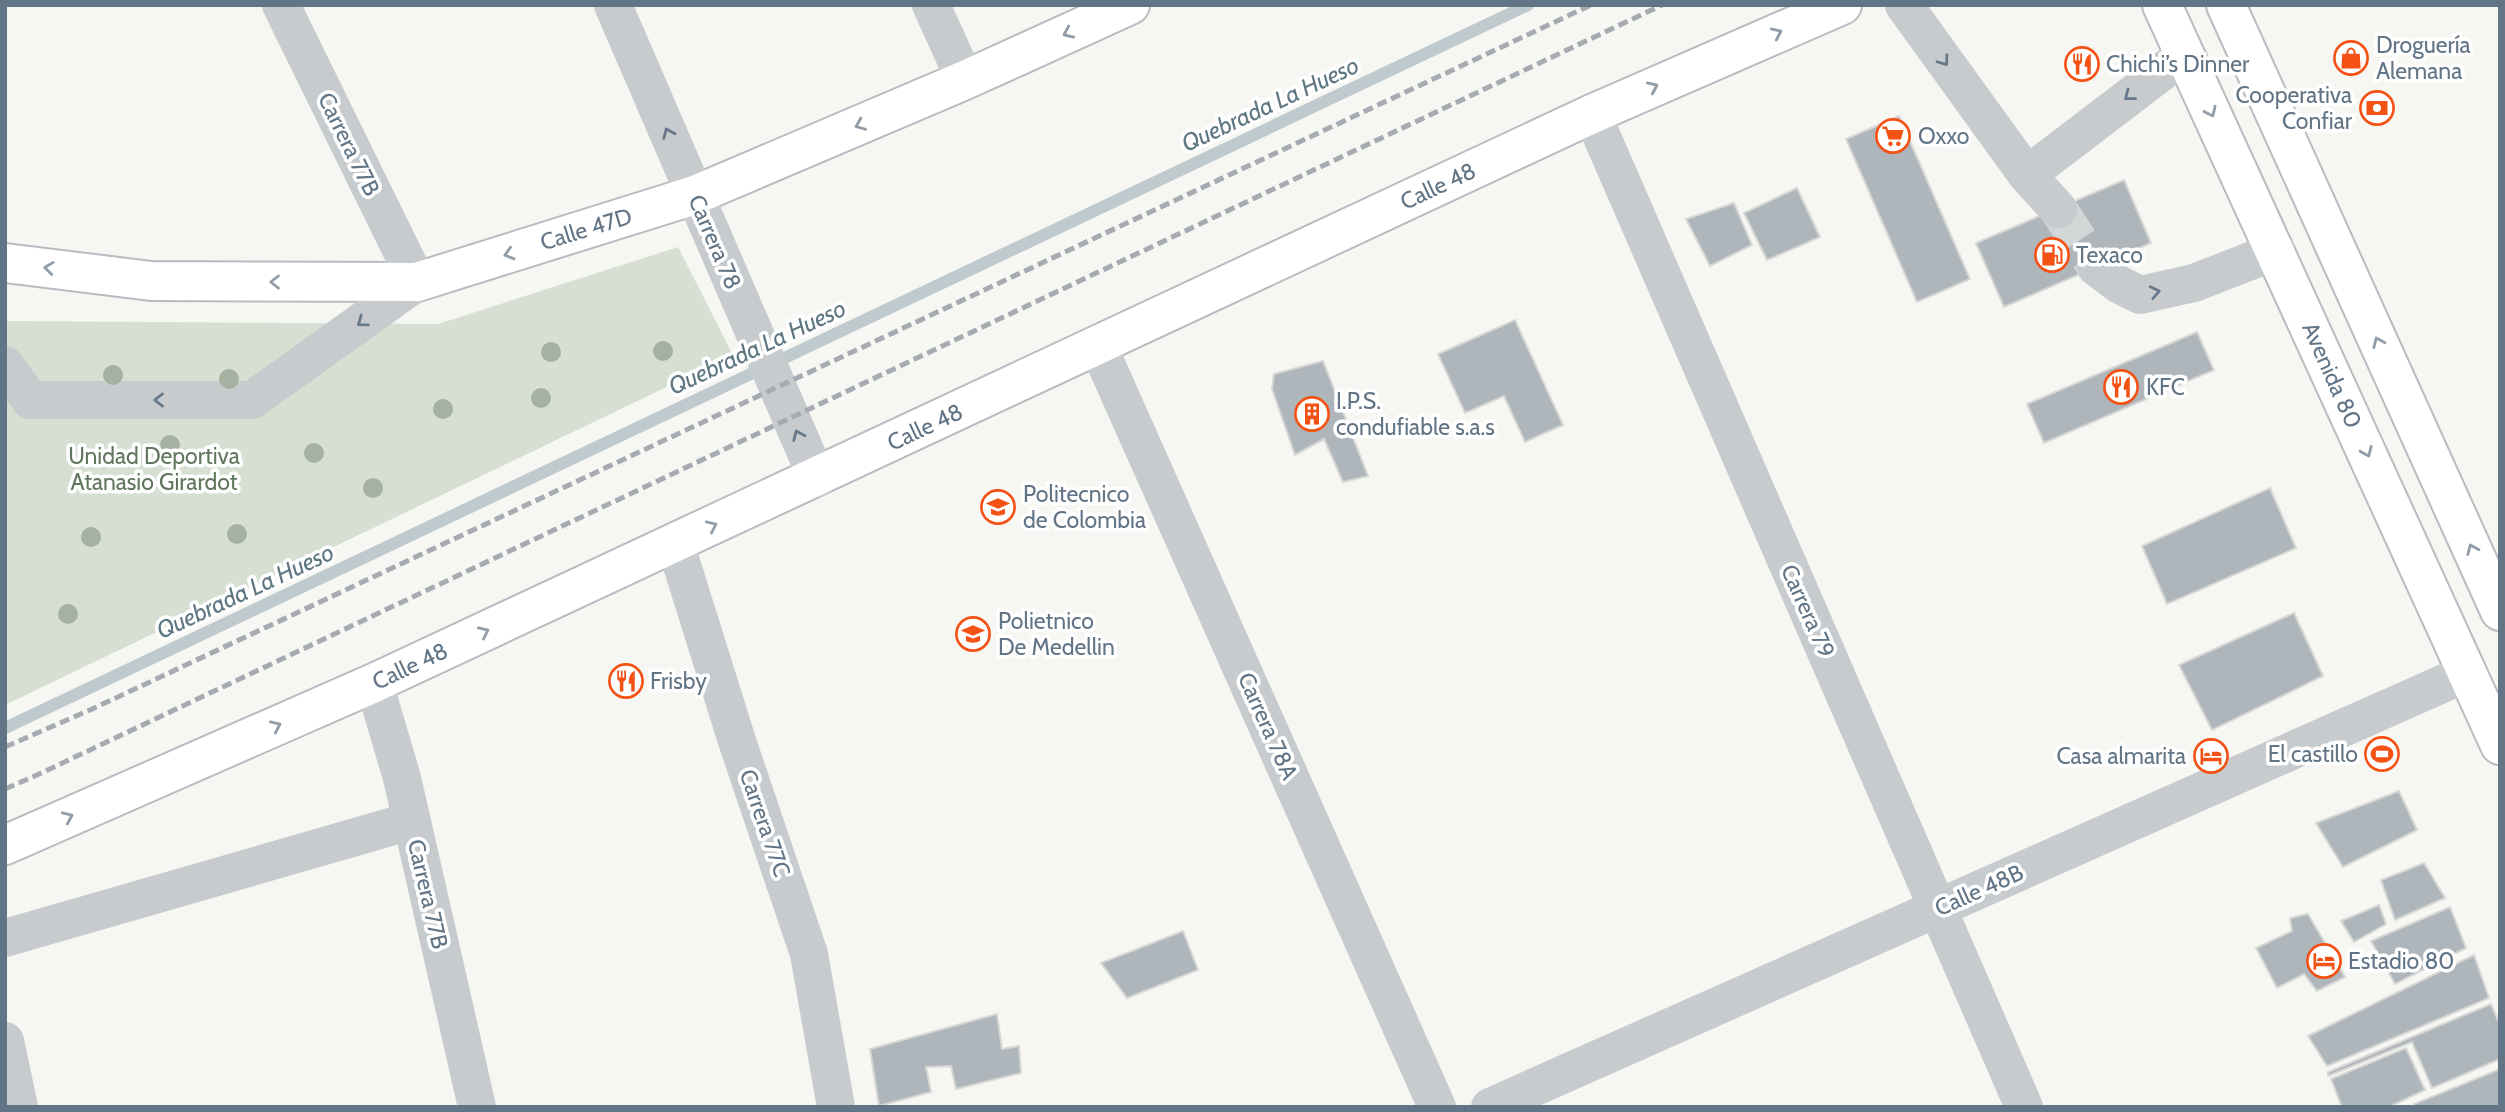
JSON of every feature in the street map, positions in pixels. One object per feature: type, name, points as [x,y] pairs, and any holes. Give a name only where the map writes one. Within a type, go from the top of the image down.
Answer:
[{"type":"main road","name":"Calle 47D","points":[[5,263],[151,281],[417,282],[695,195],[965,80],[1130,5]]},
{"type":"main road","name":"Calle 48","points":[[5,845],[374,683],[1592,114],[1842,5]]},
{"type":"main road","name":"Avenida 80","points":[[2162,5],[2500,745]]},
{"type":"main road","points":[[2226,5],[2500,611]]},
{"type":"street","name":"Carrera 77B","points":[[281,5],[417,282]]},
{"type":"street","name":"Carrera 78","points":[[614,5],[817,478]]},
{"type":"street","points":[[931,5],[965,80]]},
{"type":"street","points":[[1904,5],[2027,175],[2058,209]]},
{"type":"street","points":[[2027,175],[2184,55]]},
{"type":"street","name":"Carrera 79","points":[[1592,114],[2024,1107]]},
{"type":"street","points":[[2096,267],[2120,285],[2140,295],[2194,284],[2276,251]]},
{"type":"street","points":[[5,365],[30,400],[252,400],[417,282]]},
{"type":"street","name":"Carrera 78A","points":[[1098,346],[1437,1107]]},
{"type":"street","name":"Carrera 77C","points":[[675,543],[737,741],[809,954],[836,1107]]},
{"type":"street","name":"Calle 48B","points":[[1490,1107],[2467,673]]},
{"type":"street","name":"Carrera 77B","points":[[374,683],[402,778],[477,1107]]},
{"type":"street","points":[[5,938],[411,821]]},
{"type":"street","points":[[5,1041],[19,1107]]},
{"type":"green space","name":"Unidad Deportiva Atanasio Girardot","points":[[678,247],[733,355],[5,705],[5,321],[438,324]]},
{"type":"building","points":[[1899,116],[1970,279],[1917,302],[1846,139]]},
{"type":"building","name":"Texaco","points":[[2124,180],[2151,243],[2004,307],[1976,243]]},
{"type":"building","points":[[1797,188],[1820,237],[1767,260],[1744,213]]},
{"type":"building","points":[[1734,203],[1752,245],[1710,266],[1686,219]]},
{"type":"building","points":[[1515,320],[1563,425],[1525,442],[1504,396],[1465,413],[1438,354]]},
{"type":"building","name":"KFC","points":[[2197,332],[2214,370],[2044,443],[2027,404]]},
{"type":"building","name":"I.P.S. condufiable s.a.s","points":[[1323,361],[1368,476],[1343,482],[1324,439],[1295,455],[1272,389],[1274,374]]},
{"type":"building","points":[[2270,488],[2296,548],[2167,604],[2142,546]]},
{"type":"building","points":[[2294,613],[2323,676],[2212,730],[2179,665]]},
{"type":"building","points":[[2399,791],[2417,830],[2343,867],[2316,823]]},
{"type":"building","points":[[2424,863],[2445,898],[2395,920],[2381,880]]},
{"type":"building","points":[[2379,905],[2386,924],[2354,942],[2341,921]]},
{"type":"building","points":[[2450,907],[2466,948],[2395,984],[2371,941]]},
{"type":"building","points":[[2308,914],[2345,977],[2317,991],[2304,974],[2277,988],[2256,948],[2292,931],[2290,918]]},
{"type":"building","points":[[1183,931],[1198,970],[1127,998],[1101,963]]},
{"type":"building","points":[[2474,955],[2489,998],[2327,1066],[2308,1036]]},
{"type":"building","points":[[2491,1004],[2500,1025],[2500,1059],[2432,1088],[2412,1042],[2328,1076],[2328,1072]]},
{"type":"building","points":[[997,1014],[1002,1049],[1019,1046],[1021,1073],[956,1089],[951,1066],[926,1067],[931,1092],[879,1106],[870,1049]]},
{"type":"building","points":[[2406,1048],[2425,1090],[2389,1107],[2342,1107],[2331,1079]]},
{"type":"building","points":[[2500,1069],[2500,1107],[2415,1107],[2414,1104]]},
{"type":"waterway","name":"Quebrada La Hueso","points":[[5,728],[1528,5]]},
{"type":"tunnel","points":[[2058,209],[2096,267]]},
{"type":"railway","points":[[5,747],[90,710],[1591,5]]},
{"type":"railway","points":[[5,789],[1662,5]]},
{"type":"place","name":"Droguería Alemana","points":[[2351,58]]},
{"type":"place","name":"Chichi’s Dinner","points":[[2082,64]]},
{"type":"place","name":"Cooperativa Confiar","points":[[2377,108]]},
{"type":"place","name":"Oxxo","points":[[1893,136]]},
{"type":"place","name":"Texaco","points":[[2052,255]]},
{"type":"place","name":"KFC","points":[[2121,387]]},
{"type":"place","name":"I.P.S. condufiable s.a.s","points":[[1312,414]]},
{"type":"place","name":"Politecnico de Colombia","points":[[998,507]]},
{"type":"place","name":"Polietnico De Medellin","points":[[973,634]]},
{"type":"place","name":"Frisby","points":[[626,681]]},
{"type":"place","name":"El castillo","points":[[2382,754]]},
{"type":"place","name":"Casa almarita","points":[[2211,756]]},
{"type":"place","name":"Estadio 80","points":[[2324,961]]}]
